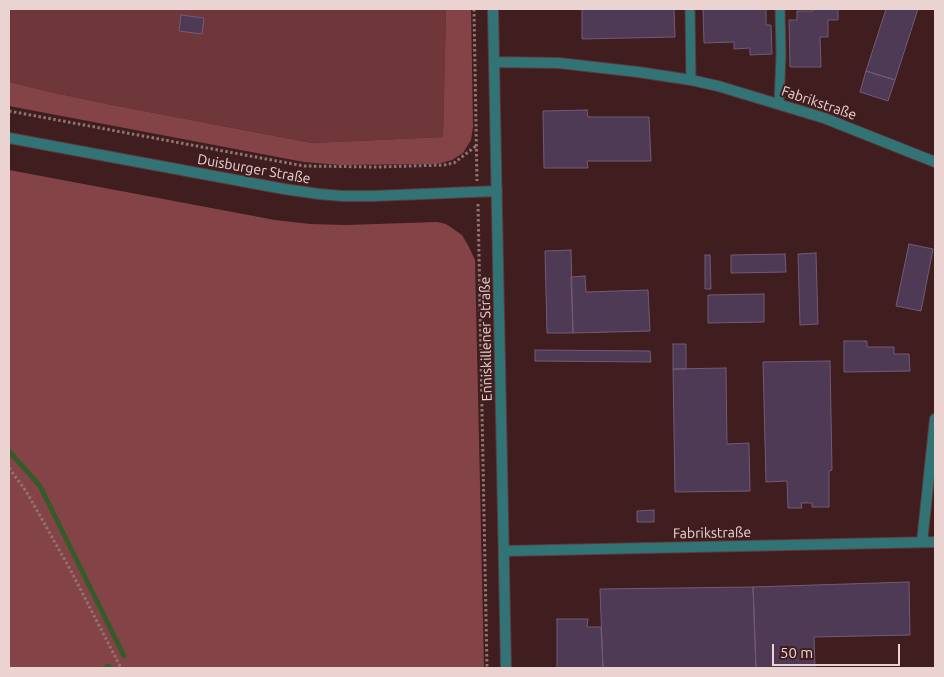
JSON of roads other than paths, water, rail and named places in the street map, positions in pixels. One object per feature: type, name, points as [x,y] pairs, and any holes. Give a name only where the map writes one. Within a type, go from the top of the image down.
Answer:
[{"type":"street","name":"Enniskillener Straße","points":[[493,9],[506,668]]},
{"type":"street","name":"Fabrikstraße","points":[[494,62],[559,63],[691,80],[779,104],[839,123],[935,162]]},
{"type":"street","name":"Duisburger Straße","points":[[9,138],[275,188],[319,194],[373,196],[496,192]]},
{"type":"street","points":[[922,542],[935,419]]},
{"type":"street","name":"Fabrikstraße","points":[[504,551],[935,542]]},
{"type":"lane","points":[[690,9],[691,80]]},
{"type":"lane","points":[[779,104],[780,9]]},
{"type":"waterway","points":[[9,451],[40,486],[124,656]]},
{"type":"waterway","points":[[105,668],[109,666]]}]
